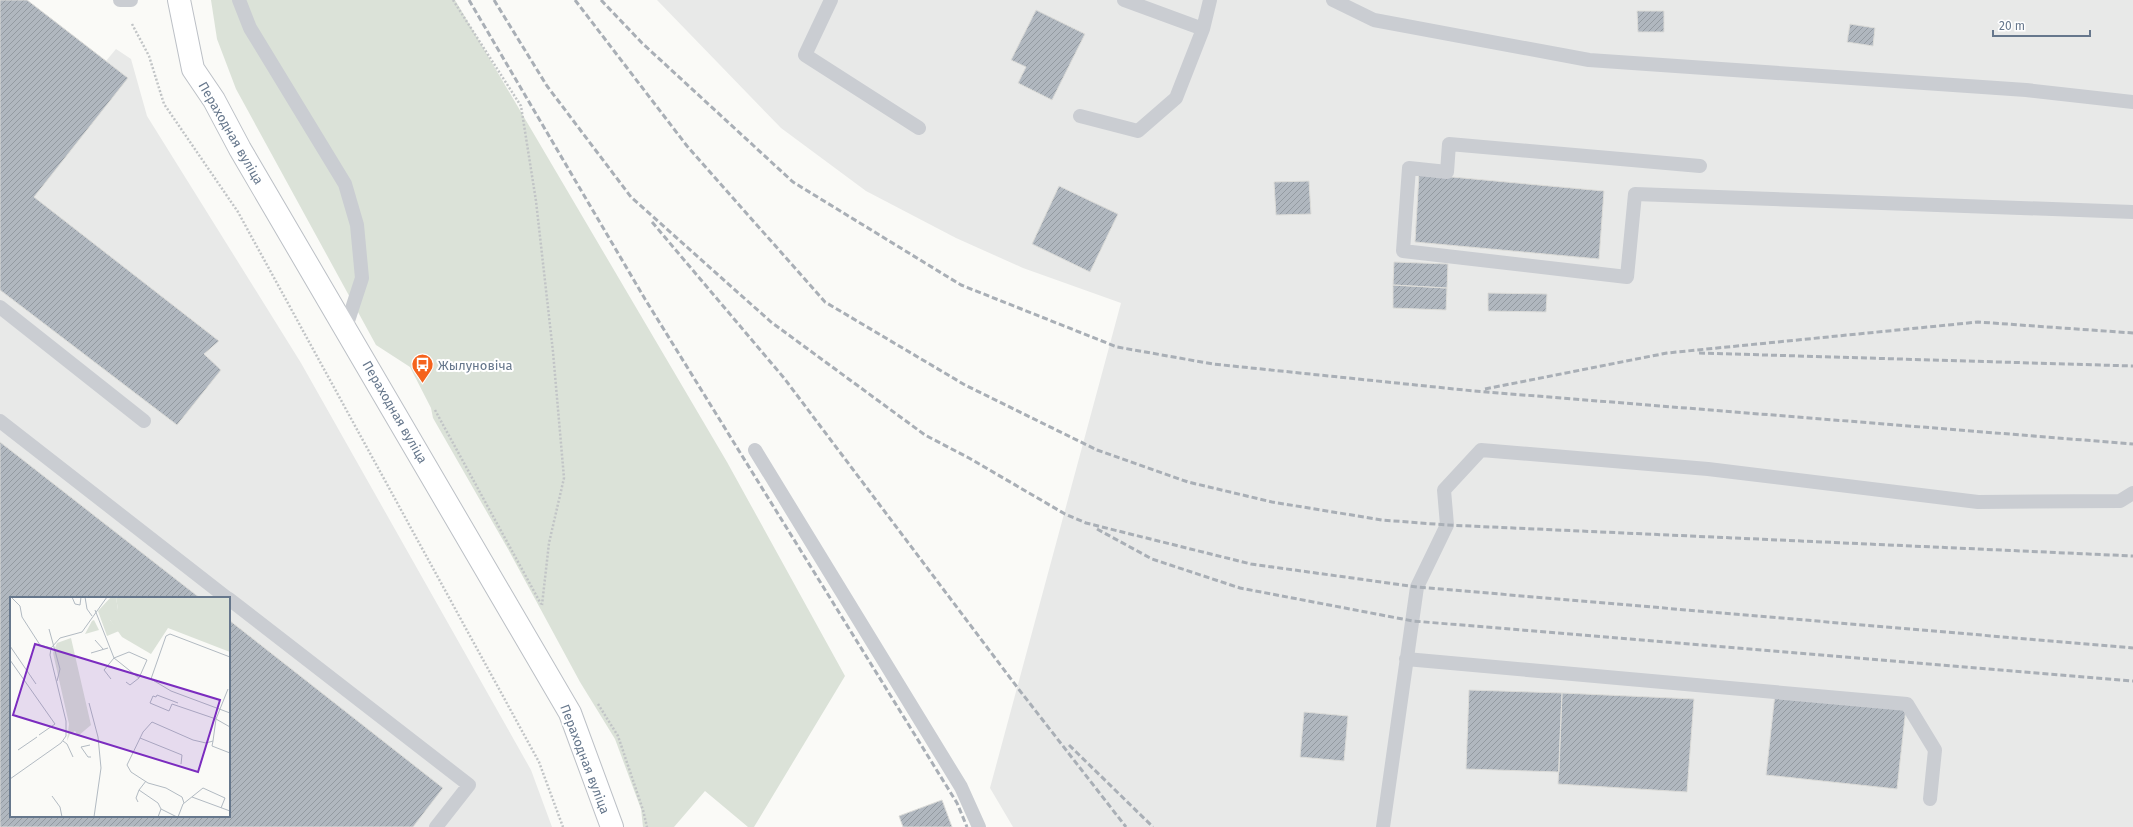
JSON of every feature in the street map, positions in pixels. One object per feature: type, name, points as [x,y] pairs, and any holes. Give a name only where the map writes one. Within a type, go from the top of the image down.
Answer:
[{"type":"street","name":"Пераходная вуліца","points":[[179,0],[193,69],[214,100],[246,158],[570,713],[612,827]]},
{"type":"lane","points":[[239,0],[250,28],[345,184],[357,225],[362,278],[346,327]]},
{"type":"lane","points":[[830,0],[805,55],[919,128]]},
{"type":"lane","points":[[1124,0],[1203,29]]},
{"type":"lane","points":[[1080,116],[1138,131],[1176,98],[1203,29],[1210,0]]},
{"type":"lane","points":[[1333,0],[1374,20],[1588,60],[2026,90],[2133,102]]},
{"type":"lane","points":[[1700,166],[1449,144],[1447,172],[1409,168],[1403,251],[1627,277],[1635,194],[2133,212]]},
{"type":"lane","points":[[0,307],[144,421]]},
{"type":"lane","points":[[0,421],[225,597]]},
{"type":"lane","points":[[755,450],[961,787],[979,827]]},
{"type":"lane","points":[[1383,827],[1417,587],[1447,525],[1444,490],[1481,450],[1708,469],[1978,502],[2120,501],[2133,493]]},
{"type":"lane","points":[[230,601],[469,786],[436,827]]},
{"type":"lane","points":[[1406,659],[1907,704],[1935,750],[1930,799]]},
{"type":"path","points":[[126,0],[128,16],[149,56],[164,104],[238,212],[539,762],[564,827]]},
{"type":"path","points":[[453,0],[521,106],[536,201],[553,352],[564,478],[548,543],[542,605]]},
{"type":"shaded area","points":[[0,0],[27,0],[106,61],[116,49],[131,59],[147,116],[301,363],[531,770],[552,827],[0,827]]},
{"type":"shaded area","points":[[211,0],[455,0],[727,462],[845,676],[754,827],[748,827],[705,791],[674,827],[643,827],[641,809],[615,739],[580,682],[508,549],[433,418],[431,408],[410,367],[376,345],[236,89],[217,39]]},
{"type":"shaded area","points":[[657,0],[2133,0],[2133,827],[1013,827],[990,788],[1121,303],[1023,268],[956,238],[866,191],[781,128]]},
{"type":"building","points":[[0,0],[27,0],[128,78],[34,197],[219,341],[204,354],[221,370],[177,425],[0,290]]},
{"type":"building","points":[[1036,10],[1085,34],[1052,100],[1018,83],[1026,67],[1011,60]]},
{"type":"building","points":[[1637,11],[1664,11],[1664,32],[1638,32]]},
{"type":"building","points":[[1850,24],[1875,28],[1873,46],[1847,42]]},
{"type":"building","points":[[1419,174],[1604,191],[1599,259],[1415,242]]},
{"type":"building","points":[[1309,181],[1311,214],[1276,215],[1274,182]]},
{"type":"building","points":[[1059,186],[1118,214],[1090,272],[1032,244]]},
{"type":"building","points":[[1394,262],[1448,264],[1447,288],[1393,285]]},
{"type":"building","points":[[1393,285],[1447,288],[1446,310],[1393,308]]},
{"type":"building","points":[[1488,293],[1547,294],[1546,312],[1488,311]]},
{"type":"building","points":[[0,442],[199,597],[10,597],[10,817],[230,817],[230,621],[443,788],[413,827],[0,827]]},
{"type":"building","points":[[1469,690],[1562,693],[1559,772],[1466,769]]},
{"type":"building","points":[[1562,693],[1694,699],[1687,792],[1558,784]]},
{"type":"building","points":[[1775,694],[1906,708],[1897,789],[1766,775]]},
{"type":"building","points":[[1304,712],[1348,716],[1344,761],[1300,757]]},
{"type":"building","points":[[942,800],[952,827],[903,827],[899,816]]},
{"type":"railway","points":[[469,0],[645,299],[957,803],[967,827]]},
{"type":"railway","points":[[494,0],[547,86],[631,197],[771,322],[925,435],[969,458],[1065,514],[1086,523],[1251,564],[1417,587],[2133,648]]},
{"type":"railway","points":[[575,0],[687,146],[825,302],[965,385],[1097,450],[1188,482],[1272,502],[1382,520],[1447,525],[2133,556]]},
{"type":"railway","points":[[601,0],[642,43],[793,182],[961,285],[1117,347],[1213,364],[1474,391],[2133,444]]},
{"type":"railway","points":[[652,222],[784,378],[1017,687],[1126,827]]},
{"type":"railway","points":[[1485,389],[1667,353],[1978,322],[2133,333]]},
{"type":"railway","points":[[1699,353],[2133,366]]},
{"type":"railway","points":[[1097,529],[1152,559],[1240,588],[1413,621],[2133,681]]},
{"type":"railway","points":[[1069,745],[1153,827]]},
{"type":"place","name":"Жылуновіча","points":[[423,384]]}]
